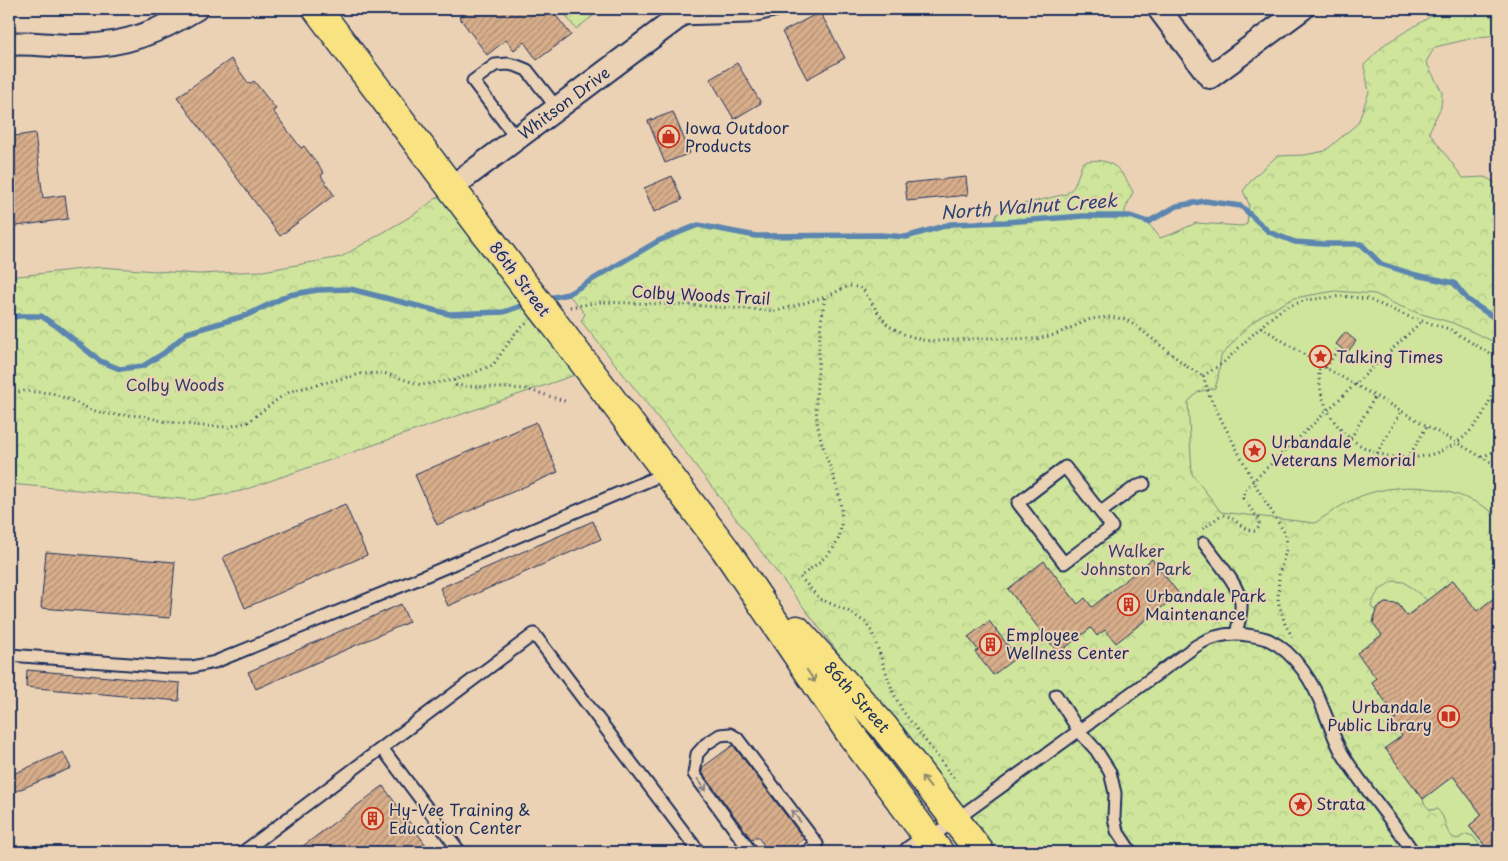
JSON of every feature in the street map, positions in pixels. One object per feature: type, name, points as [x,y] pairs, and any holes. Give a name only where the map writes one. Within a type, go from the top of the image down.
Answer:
[{"type":"main road","name":"86th Street","points":[[317,9],[725,549],[927,848]]},
{"type":"main road","name":"86th Street","points":[[725,549],[883,726],[980,852]]},
{"type":"street","points":[[9,44],[81,46],[110,44],[138,38],[168,26],[196,9]]},
{"type":"street","points":[[1158,9],[1210,77],[1302,9]]},
{"type":"street","name":"Whitson Drive","points":[[452,187],[676,19]]},
{"type":"lane","points":[[676,19],[749,17],[782,9]]},
{"type":"lane","points":[[517,139],[473,81],[495,65],[508,64],[528,70],[557,108]]},
{"type":"lane","points":[[1066,467],[1101,512],[1112,527],[1064,563],[1018,503],[1066,467]]},
{"type":"lane","points":[[9,655],[170,667],[192,667],[215,662],[666,473]]},
{"type":"lane","points":[[1101,512],[1135,487],[1144,484]]},
{"type":"lane","points":[[1204,543],[1238,591],[1241,609],[1236,634]]},
{"type":"lane","points":[[244,852],[534,634],[699,852]]},
{"type":"lane","points":[[927,848],[956,820],[1196,646],[1208,639],[1236,634],[1268,640],[1283,649],[1294,660],[1311,683],[1331,731],[1343,753],[1413,852]]},
{"type":"lane","points":[[1056,695],[1079,731],[1096,750],[1110,772],[1115,793],[1114,818],[1117,830],[1131,852]]},
{"type":"lane","points":[[751,852],[694,774],[697,754],[706,744],[720,735],[730,734],[737,738],[817,844],[806,852]]},
{"type":"lane","points":[[382,748],[460,852]]},
{"type":"path","name":"Colby Woods Trail","points":[[549,317],[601,302],[689,305],[776,311],[825,297],[849,286],[858,287],[864,291],[889,326],[904,334],[922,340],[937,342],[989,338],[1036,340],[1054,335],[1091,319],[1108,317],[1124,319],[1203,376]]},
{"type":"path","points":[[1295,640],[1285,624],[1278,601],[1279,575],[1287,547],[1286,535],[1253,480],[1210,397],[1203,376],[1223,362],[1284,308],[1296,303],[1319,298],[1343,296],[1367,299],[1403,315],[1442,326],[1456,332],[1498,359],[1493,391],[1485,409],[1472,428],[1456,443],[1433,455],[1408,458],[1377,453],[1356,443],[1338,425],[1328,410],[1320,389],[1319,364]]},
{"type":"path","points":[[825,297],[821,324],[817,419],[823,446],[837,489],[842,512],[841,525],[838,539],[831,550],[800,577],[820,599],[848,611],[865,622],[872,632],[893,692],[902,710],[956,780]]},
{"type":"path","points":[[9,395],[22,391],[52,393],[91,410],[107,414],[142,416],[162,421],[202,426],[229,427],[248,422],[291,391],[361,374],[384,373],[421,385],[454,380],[493,365],[516,332],[549,317]]},
{"type":"path","points":[[1196,534],[1221,515],[1232,518],[1248,531],[1254,531],[1259,527],[1259,520],[1243,498],[1245,490],[1253,480],[1422,321]]},
{"type":"path","points":[[1261,327],[1375,397],[1499,467]]},
{"type":"path","points":[[1326,368],[1339,347]]},
{"type":"path","points":[[454,380],[456,385],[526,390],[568,402]]},
{"type":"path","points":[[1351,438],[1375,397]]},
{"type":"path","points":[[1377,453],[1401,412]]},
{"type":"path","points":[[1408,458],[1426,426]]},
{"type":"path","points":[[1482,457],[1499,449]]},
{"type":"green space","points":[[561,9],[602,9],[576,29]]},
{"type":"green space","name":"Walker Johnston Park","points":[[1443,9],[1499,9],[1499,35],[1478,37],[1435,47],[1426,62],[1442,92],[1441,107],[1429,132],[1463,178],[1485,177],[1499,185],[1499,852],[990,852],[686,453],[581,321],[585,314],[568,294],[658,241],[698,225],[756,236],[881,235],[906,237],[951,224],[994,222],[997,214],[1020,205],[1066,194],[1074,187],[1083,162],[1101,161],[1119,170],[1133,192],[1125,210],[1125,216],[1137,217],[1146,222],[1160,238],[1196,223],[1242,226],[1247,224],[1249,204],[1243,191],[1254,177],[1277,156],[1305,155],[1325,151],[1358,123],[1369,92],[1364,65],[1385,44]]},
{"type":"green space","name":"Colby Woods","points":[[452,187],[589,370],[241,491],[193,500],[9,484],[9,277],[100,267],[198,274],[263,271],[341,257],[413,215]]},
{"type":"green space","points":[[1335,291],[1375,294],[1418,313],[1453,323],[1499,344],[1499,517],[1468,499],[1451,493],[1415,487],[1378,491],[1361,496],[1315,523],[1221,512],[1192,474],[1188,402],[1198,392],[1215,388],[1221,356],[1247,327],[1262,315],[1294,298]]},
{"type":"green space","points":[[1393,581],[1404,582],[1427,600],[1405,617],[1405,613],[1398,604],[1385,603],[1374,610],[1371,606],[1377,594]]},
{"type":"green space","points":[[1453,776],[1482,815],[1469,826],[1490,852],[1480,852],[1479,844],[1473,836],[1466,834],[1457,839],[1451,836],[1439,811],[1437,809],[1430,810],[1424,803],[1423,799]]},
{"type":"building","points":[[471,9],[551,9],[571,35],[537,60],[524,42],[514,50],[506,40],[487,55],[459,17]]},
{"type":"building","points":[[820,12],[845,58],[807,79],[782,32]]},
{"type":"building","points":[[231,59],[249,84],[254,81],[276,109],[273,111],[301,148],[304,146],[324,173],[321,176],[334,195],[280,236],[177,97]]},
{"type":"building","points":[[737,63],[761,103],[734,119],[710,79]]},
{"type":"building","name":"Iowa Outdoor Products","points":[[673,112],[690,153],[665,163],[648,121]]},
{"type":"building","points":[[35,133],[43,198],[65,195],[68,219],[9,227],[9,137]]},
{"type":"building","points":[[672,176],[682,200],[654,212],[644,188]]},
{"type":"building","points":[[966,177],[968,195],[907,201],[905,183]]},
{"type":"building","points":[[1345,332],[1356,341],[1347,353],[1336,344]]},
{"type":"building","points":[[536,422],[558,472],[437,525],[415,475]]},
{"type":"building","points":[[345,504],[367,555],[245,608],[223,557]]},
{"type":"building","points":[[593,521],[601,539],[448,606],[440,588]]},
{"type":"building","points":[[46,552],[175,562],[170,618],[41,608]]},
{"type":"building","name":"Urbandale Park Maintenance","points":[[1152,559],[1179,594],[1116,643],[1105,630],[1097,636],[1091,628],[1058,653],[1008,589],[1044,561],[1078,604],[1085,598],[1092,607]]},
{"type":"building","name":"Urbandale Public Library","points":[[1453,580],[1477,611],[1499,594],[1499,847],[1492,852],[1469,826],[1482,815],[1453,776],[1423,799],[1385,748],[1402,736],[1391,722],[1397,717],[1371,682],[1376,678],[1357,653],[1382,635],[1373,623],[1376,609],[1385,603],[1398,604],[1407,616]]},
{"type":"building","points":[[401,604],[409,622],[256,689],[248,672]]},
{"type":"building","name":"Employee Wellness Center","points":[[989,621],[1017,657],[993,675],[975,652],[978,650],[968,637]]},
{"type":"building","points":[[27,670],[180,683],[179,701],[26,687]]},
{"type":"building","points":[[733,745],[804,839],[787,852],[769,852],[757,836],[752,840],[702,772],[703,767]]},
{"type":"building","points":[[63,752],[71,768],[9,794],[9,776]]},
{"type":"building","name":"Hy-Vee Training & Education Center","points":[[383,786],[431,852],[295,852]]},
{"type":"waterway","name":"North Walnut Creek","points":[[545,299],[568,294],[658,241],[698,225],[756,236],[881,235],[906,237],[951,224],[1083,216],[1130,216],[1148,222],[1177,206],[1205,201],[1241,206],[1269,232],[1295,242],[1361,244],[1381,264],[1416,275],[1454,283],[1468,300],[1499,321]]},
{"type":"waterway","name":"North Walnut Creek","points":[[9,318],[41,316],[58,327],[100,361],[120,369],[143,366],[164,353],[187,333],[247,315],[289,295],[317,290],[350,289],[449,314],[504,312],[529,303]]},
{"type":"place","name":"Iowa Outdoor Products","points":[[669,137]]},
{"type":"place","name":"Talking Times","points":[[1320,357]]},
{"type":"place","name":"Urbandale Veterans Memorial","points":[[1255,451]]},
{"type":"place","name":"Urbandale Park Maintenance","points":[[1129,605]]},
{"type":"place","name":"Employee Wellness Center","points":[[990,644]]},
{"type":"place","name":"Urbandale Public Library","points":[[1448,716]]},
{"type":"place","name":"Strata","points":[[1300,804]]},
{"type":"place","name":"Hy-Vee Training & Education Center","points":[[373,819]]}]
